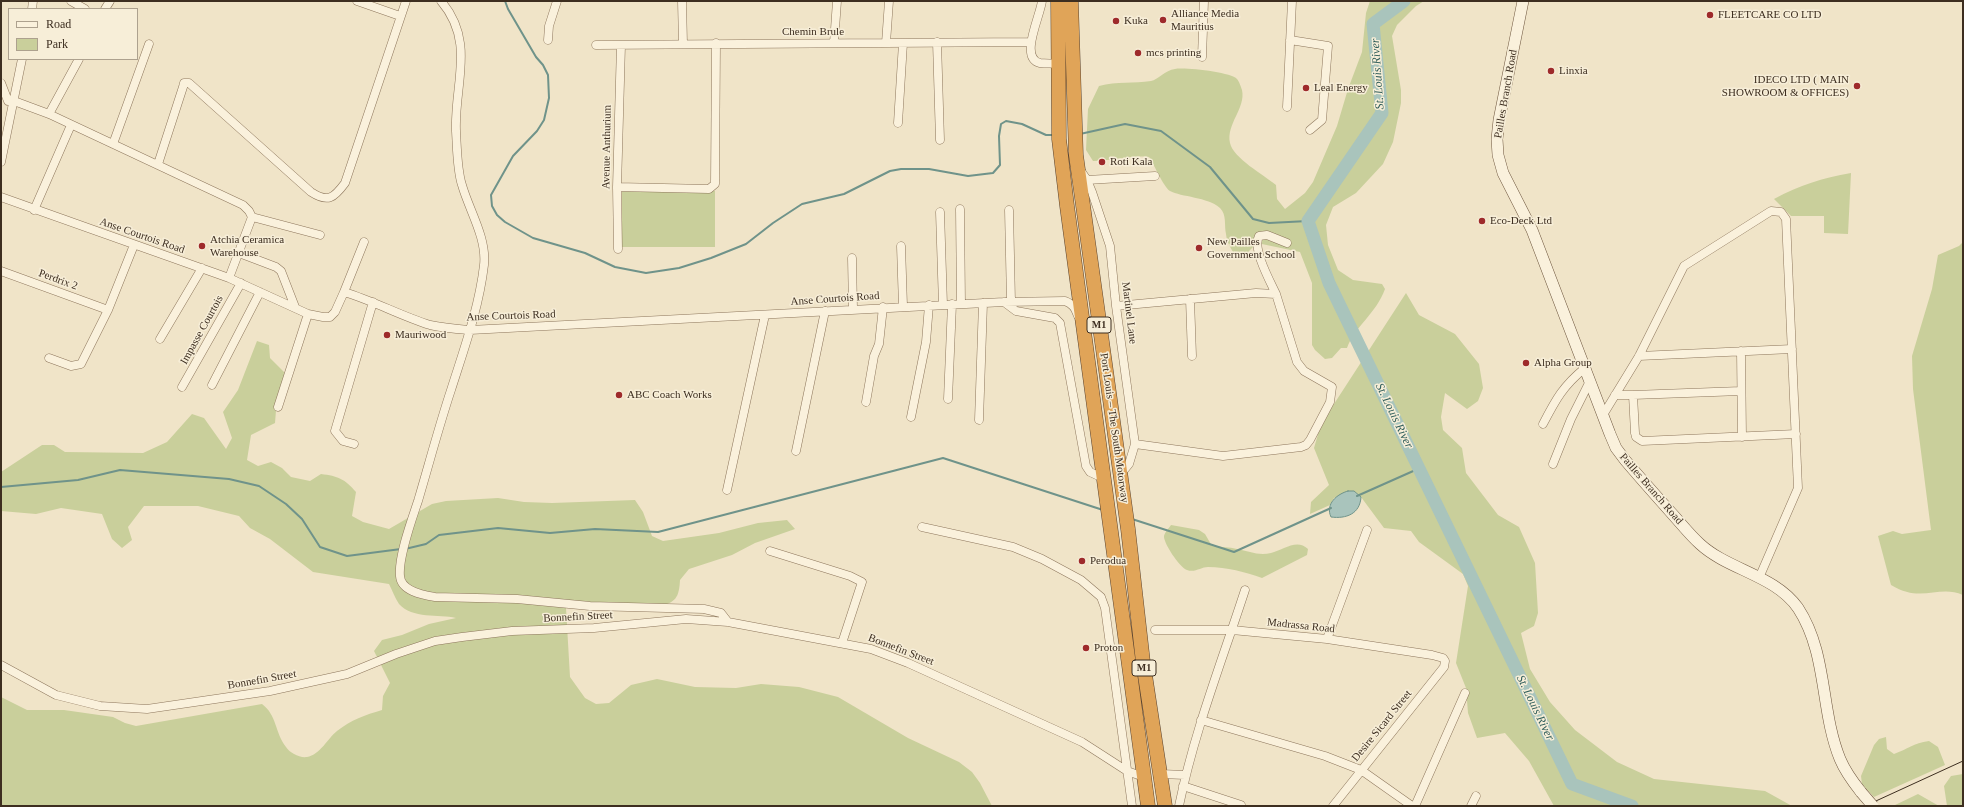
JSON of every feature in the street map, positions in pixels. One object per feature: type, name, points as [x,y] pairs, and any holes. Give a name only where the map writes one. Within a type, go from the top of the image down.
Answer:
[{"type":"highway","name":"Port Louis – The South Motorway","points":[[1058,1],[1059,116],[1061,156],[1148,806]]},
{"type":"highway","name":"Port Louis – The South Motorway","points":[[1071,1],[1077,161],[1128,529],[1144,662],[1165,806]]},
{"type":"main road","name":"Pailles Branch Road","points":[[1523,1],[1499,120],[1497,139],[1498,155],[1503,173],[1532,230],[1616,448],[1700,544],[1718,557],[1759,578],[1788,596],[1802,615],[1820,662],[1837,751],[1843,766],[1873,806]]},
{"type":"street","points":[[71,1],[83,8]]},
{"type":"street","points":[[357,1],[400,16]]},
{"type":"street","points":[[158,164],[184,83],[189,83],[311,192],[321,199],[330,198],[337,193],[345,183],[406,1]]},
{"type":"street","points":[[441,1],[450,12],[458,28],[462,45],[456,129],[461,183],[481,237],[484,263],[470,330],[409,531],[400,566],[400,580],[403,586],[423,596],[517,599],[605,607],[704,609],[721,613],[728,622]]},
{"type":"street","points":[[548,40],[557,1]]},
{"type":"street","points":[[682,1],[683,44]]},
{"type":"street","points":[[834,43],[837,1]]},
{"type":"street","points":[[886,43],[889,1]]},
{"type":"street","points":[[1042,1],[1038,22],[1030,42],[1030,51],[1033,59],[1039,63],[1059,64]]},
{"type":"street","points":[[1202,57],[1204,1]]},
{"type":"street","points":[[1287,107],[1292,1]]},
{"type":"street","points":[[1290,40],[1328,46],[1322,120],[1310,130]]},
{"type":"street","points":[[937,42],[940,140]]},
{"type":"street","name":"Chemin Brule","points":[[596,45],[1030,42]]},
{"type":"street","points":[[618,187],[709,189],[715,184],[716,43]]},
{"type":"street","points":[[898,123],[903,43]]},
{"type":"street","points":[[113,144],[149,44]]},
{"type":"street","name":"Avenue Anthurium","points":[[618,250],[620,45]]},
{"type":"street","points":[[1,162],[22,60]]},
{"type":"street","points":[[50,114],[78,60]]},
{"type":"street","points":[[1,83],[8,101],[14,101],[50,114],[243,205],[252,217],[230,278]]},
{"type":"street","points":[[34,210],[71,125]]},
{"type":"street","name":"Martinel Lane","points":[[1077,161],[1087,180],[1110,246],[1116,306],[1135,444]]},
{"type":"street","points":[[1087,180],[1155,176]]},
{"type":"street","name":"Anse Courtois Road","points":[[1,197],[34,210],[230,278],[308,314],[323,317],[330,317],[335,312],[344,292],[373,302],[406,317],[432,325],[470,330],[765,315],[903,306],[1065,301]]},
{"type":"street","points":[[960,209],[961,304]]},
{"type":"street","points":[[1009,210],[1008,302],[1016,311],[1055,318],[1060,322],[1086,466],[1090,472],[1104,484]]},
{"type":"street","points":[[1602,415],[1639,356],[1684,266],[1772,211],[1781,212],[1786,219],[1796,434],[1797,492],[1759,578]]},
{"type":"street","points":[[940,212],[943,305]]},
{"type":"street","points":[[252,217],[320,235]]},
{"type":"street","points":[[1120,475],[1129,464],[1135,444],[1223,456],[1306,445],[1330,402],[1332,387],[1304,371],[1297,362],[1276,294],[1259,253],[1257,240],[1259,236],[1266,235],[1287,243]]},
{"type":"street","points":[[344,292],[364,242]]},
{"type":"street","points":[[49,358],[71,366],[81,364],[108,310],[134,245]]},
{"type":"street","points":[[901,246],[903,306]]},
{"type":"street","points":[[239,253],[276,267],[281,271],[295,307]]},
{"type":"street","points":[[852,258],[853,309]]},
{"type":"street","points":[[160,339],[202,268]]},
{"type":"street","name":"Perdrix 2","points":[[1,271],[108,310]]},
{"type":"street","points":[[1065,301],[1074,295],[1077,279]]},
{"type":"street","name":"Impasse Courtois","points":[[182,387],[241,283]]},
{"type":"street","points":[[212,385],[260,292]]},
{"type":"street","points":[[1116,306],[1256,293],[1276,294]]},
{"type":"street","points":[[1190,299],[1192,356]]},
{"type":"street","points":[[1065,301],[1071,303],[1076,309],[1085,341]]},
{"type":"street","points":[[354,444],[343,441],[335,431],[373,302]]},
{"type":"street","points":[[979,420],[983,303]]},
{"type":"street","points":[[948,400],[952,304]]},
{"type":"street","points":[[911,417],[926,342],[929,305]]},
{"type":"street","points":[[866,402],[874,356],[879,344],[883,307]]},
{"type":"street","points":[[796,451],[825,311]]},
{"type":"street","points":[[278,407],[308,314]]},
{"type":"street","points":[[727,490],[765,315]]},
{"type":"street","points":[[1639,356],[1792,348]]},
{"type":"street","points":[[1741,351],[1742,436]]},
{"type":"street","points":[[1543,424],[1555,401],[1568,382],[1585,368]]},
{"type":"street","points":[[1553,464],[1590,381]]},
{"type":"street","points":[[1615,395],[1741,390]]},
{"type":"street","points":[[1633,395],[1635,433],[1639,440],[1796,434]]},
{"type":"street","points":[[922,527],[1013,547],[1042,559],[1081,580],[1101,597],[1105,608],[1132,806]]},
{"type":"street","points":[[1327,639],[1367,530]]},
{"type":"street","points":[[770,551],[850,576],[862,582],[842,643]]},
{"type":"street","points":[[1179,806],[1185,774],[1201,720],[1245,590]]},
{"type":"street","name":"Bonnefin Street","points":[[1,665],[56,695],[100,706],[147,709],[270,691],[347,674],[396,654],[435,641],[512,631],[594,628],[686,619],[728,622],[871,649],[979,694],[1082,742],[1127,771],[1144,777]]},
{"type":"street","name":"Madrassa Road","points":[[1155,630],[1232,630],[1327,639],[1443,658]]},
{"type":"street","name":"Desire Sicard Street","points":[[1333,806],[1444,667],[1445,661],[1443,658]]},
{"type":"street","points":[[1415,806],[1465,693]]},
{"type":"street","points":[[1201,720],[1325,756],[1361,770],[1412,806]]},
{"type":"street","points":[[1161,774],[1185,774]]},
{"type":"street","points":[[1183,786],[1240,805]]},
{"type":"street","points":[[1471,806],[1476,796]]},
{"type":"green space","points":[[1370,1],[1424,1],[1416,6],[1397,25],[1392,36],[1401,90],[1401,103],[1393,142],[1383,164],[1356,193],[1333,207],[1326,225],[1328,245],[1338,270],[1353,280],[1382,284],[1385,289],[1376,306],[1355,333],[1347,348],[1341,348],[1332,358],[1325,359],[1315,350],[1312,345],[1312,283],[1300,252],[1257,243],[1248,252],[1236,256],[1227,240],[1224,214],[1220,208],[1215,204],[1202,199],[1181,195],[1170,191],[1149,157],[1093,161],[1086,150],[1088,109],[1099,86],[1106,84],[1151,81],[1168,71],[1180,69],[1197,69],[1233,76],[1237,79],[1242,90],[1242,97],[1231,129],[1230,143],[1232,149],[1250,166],[1276,185],[1277,199],[1285,209],[1305,193],[1313,182],[1337,126],[1348,89],[1362,52],[1366,13]]},
{"type":"green space","points":[[1851,173],[1848,234],[1824,233],[1824,216],[1791,216],[1774,199],[1811,183],[1830,177]]},
{"type":"green space","points":[[622,191],[715,191],[715,247],[622,247]]},
{"type":"green space","points":[[1963,242],[1963,595],[1946,591],[1921,594],[1912,593],[1891,585],[1878,536],[1893,531],[1902,534],[1931,530],[1913,389],[1912,356],[1932,289],[1938,255],[1959,246]]},
{"type":"green space","points":[[1406,293],[1419,315],[1455,334],[1479,364],[1483,388],[1478,401],[1467,409],[1445,393],[1441,417],[1443,430],[1462,448],[1466,473],[1498,515],[1519,527],[1535,563],[1538,613],[1534,626],[1521,633],[1530,669],[1550,702],[1575,730],[1617,762],[1654,779],[1765,791],[1792,806],[1554,806],[1529,761],[1505,733],[1477,738],[1468,713],[1466,688],[1456,663],[1468,586],[1463,574],[1419,542],[1411,531],[1384,528],[1361,497],[1354,491],[1334,498],[1330,505],[1310,514],[1311,502],[1329,485],[1314,448],[1321,424]]},
{"type":"green space","points":[[257,341],[269,345],[270,358],[288,376],[277,398],[275,423],[251,435],[247,460],[258,466],[271,462],[282,468],[291,477],[310,481],[321,474],[341,479],[356,492],[352,516],[363,522],[389,529],[432,504],[446,501],[498,498],[524,502],[552,503],[635,500],[643,512],[652,536],[663,541],[719,533],[758,523],[787,520],[795,529],[755,543],[732,555],[689,569],[680,580],[679,591],[673,601],[664,605],[658,607],[566,608],[570,677],[585,698],[596,704],[609,703],[631,685],[657,679],[695,687],[736,688],[761,684],[799,687],[838,697],[908,738],[959,762],[972,772],[980,783],[992,806],[1,806],[1,697],[27,710],[64,710],[113,717],[125,723],[136,726],[262,704],[271,713],[282,742],[292,753],[298,756],[307,757],[316,753],[337,731],[348,724],[364,716],[382,710],[383,696],[390,683],[374,651],[382,640],[402,635],[429,624],[456,618],[418,614],[404,609],[399,604],[389,584],[313,572],[270,539],[250,528],[239,516],[198,506],[144,506],[128,527],[132,540],[122,548],[112,539],[102,514],[61,508],[36,514],[1,511],[1,472],[42,445],[54,445],[65,452],[143,453],[167,442],[192,414],[204,418],[226,449],[232,438],[223,412],[238,390]]},
{"type":"green space","points":[[1171,525],[1199,530],[1205,534],[1212,546],[1262,554],[1299,545],[1308,549],[1307,555],[1262,578],[1222,568],[1208,567],[1190,571],[1180,564],[1172,554],[1164,539],[1166,532]]},
{"type":"green space","points":[[1886,737],[1887,749],[1894,754],[1929,741],[1938,747],[1945,765],[1874,797],[1862,784],[1861,776],[1874,745],[1879,739]]},
{"type":"green space","points":[[1963,774],[1963,806],[1947,806],[1944,786],[1951,776]]},
{"type":"green space","points":[[1918,794],[1939,806],[1893,806]]},
{"type":"water","points":[[1348,491],[1354,491],[1361,497],[1358,508],[1347,516],[1331,517],[1330,508],[1333,500],[1340,494]]},
{"type":"waterway","points":[[505,1],[508,9],[548,75],[549,98],[544,120],[537,131],[513,156],[491,195],[492,206],[497,215],[505,222],[533,238],[585,253],[615,267],[646,273],[679,268],[711,258],[746,244],[773,223],[802,204],[844,194],[890,171],[901,169],[929,169],[968,176],[993,173],[1000,165],[999,136],[1001,124],[1006,121],[1022,124],[1046,135],[1054,135]]},
{"type":"waterway","name":"St. Louis River","points":[[1404,1],[1373,24],[1382,113],[1308,221],[1329,283],[1572,784],[1632,806]]},
{"type":"waterway","points":[[1080,134],[1125,124],[1161,131],[1210,167],[1253,219],[1269,223],[1308,221]]},
{"type":"waterway","points":[[405,549],[426,544],[439,535],[498,528],[550,533],[595,529],[658,532],[943,458],[1103,510]]},
{"type":"waterway","points":[[1357,496],[1420,468]]},
{"type":"waterway","points":[[1,487],[78,480],[120,470],[229,479],[259,486],[286,504],[302,519],[320,547],[347,556],[401,549]]},
{"type":"waterway","points":[[1132,519],[1234,552],[1331,508]]},
{"type":"tram line","points":[[1865,806],[1963,761]]},
{"type":"place","name":"FLEETCARE CO LTD","points":[[1710,15]]},
{"type":"place","name":"Alliance Media Mauritius","points":[[1163,20]]},
{"type":"place","name":"Kuka","points":[[1116,21]]},
{"type":"place","name":"mcs printing","points":[[1138,53]]},
{"type":"place","name":"Linxia","points":[[1551,71]]},
{"type":"place","name":"IDECO LTD ( MAIN SHOWROOM & OFFICES)","points":[[1857,86]]},
{"type":"place","name":"Leal Energy","points":[[1306,88]]},
{"type":"place","name":"Roti Kala","points":[[1102,162]]},
{"type":"place","name":"Eco-Deck Ltd","points":[[1482,221]]},
{"type":"place","name":"Atchia Ceramica Warehouse","points":[[202,246]]},
{"type":"place","name":"New Pailles Government School","points":[[1199,248]]},
{"type":"place","name":"Mauriwood","points":[[387,335]]},
{"type":"place","name":"Alpha Group","points":[[1526,363]]},
{"type":"place","name":"ABC Coach Works","points":[[619,395]]},
{"type":"place","name":"Perodua","points":[[1082,561]]},
{"type":"place","name":"Proton","points":[[1086,648]]}]
